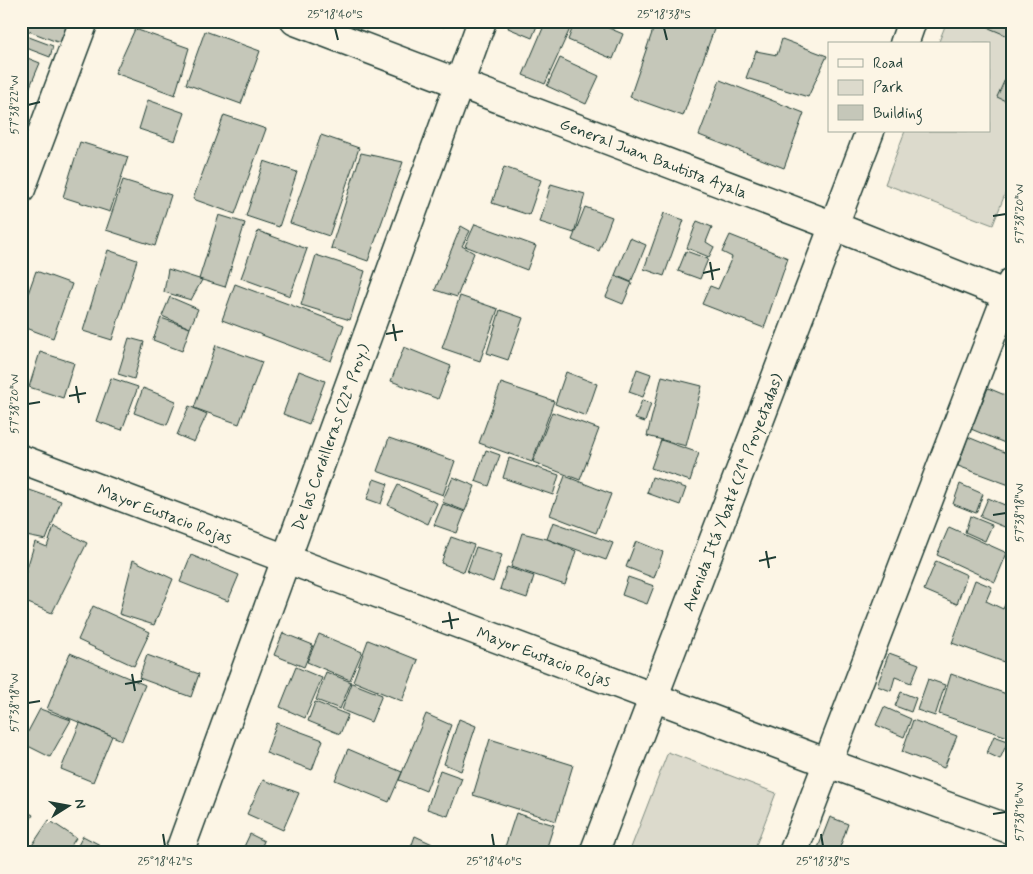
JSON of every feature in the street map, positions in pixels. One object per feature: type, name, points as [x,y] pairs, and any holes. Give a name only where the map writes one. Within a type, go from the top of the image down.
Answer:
[{"type":"street","points":[[21,189],[84,21]]},
{"type":"street","name":"General Juan Bautista Ayala","points":[[295,21],[1010,291]]},
{"type":"street","name":"De las Cordilleras (22ª Proy.)","points":[[179,853],[482,21]]},
{"type":"street","points":[[905,42],[912,21]]},
{"type":"street","name":"Avenida Itá Ybaté (21ª Proyectadas)","points":[[594,853],[870,132]]},
{"type":"street","points":[[793,853],[1010,291]]},
{"type":"street","name":"Mayor Eustacio Rojas","points":[[21,459],[828,763],[1012,830]]},
{"type":"green space","points":[[947,21],[1012,21],[1012,176],[993,225],[885,184],[905,132],[990,132],[990,42],[939,42]]},
{"type":"green space","points":[[668,752],[776,793],[753,853],[629,853]]},
{"type":"building","points":[[21,21],[74,21],[65,45],[21,28]]},
{"type":"building","points":[[426,21],[446,21],[444,27]]},
{"type":"building","points":[[510,21],[539,21],[532,38],[508,28]]},
{"type":"building","points":[[546,21],[573,22],[545,84],[523,75]]},
{"type":"building","points":[[575,21],[592,21],[623,34],[613,59],[568,40]]},
{"type":"building","points":[[656,21],[717,21],[683,116],[630,97]]},
{"type":"building","points":[[992,21],[1012,21],[1008,36],[989,28]]},
{"type":"building","points":[[135,29],[189,48],[175,95],[115,73]]},
{"type":"building","points":[[205,31],[260,51],[241,104],[186,84]]},
{"type":"building","points":[[21,34],[53,46],[50,57],[21,46]]},
{"type":"building","points":[[782,39],[827,56],[808,97],[746,78],[756,51],[777,55]]},
{"type":"building","points":[[25,57],[40,63],[29,89],[21,86],[21,65]]},
{"type":"building","points":[[560,58],[599,76],[586,104],[547,86]]},
{"type":"building","points":[[1012,64],[1012,104],[997,97]]},
{"type":"building","points":[[720,80],[804,113],[784,168],[699,135]]},
{"type":"building","points":[[21,88],[28,91],[23,104],[21,103]]},
{"type":"building","points":[[148,100],[185,113],[175,141],[139,129]]},
{"type":"building","points":[[224,115],[266,129],[235,214],[193,199]]},
{"type":"building","points":[[321,135],[359,148],[329,236],[290,223]]},
{"type":"building","points":[[80,142],[128,157],[110,212],[63,197]]},
{"type":"building","points":[[361,153],[403,162],[368,261],[331,248]]},
{"type":"building","points":[[264,161],[297,172],[279,227],[246,216]]},
{"type":"building","points":[[504,167],[541,180],[529,215],[492,203]]},
{"type":"building","points":[[123,180],[171,195],[155,246],[106,230]]},
{"type":"building","points":[[551,184],[585,194],[574,233],[540,222]]},
{"type":"building","points":[[585,207],[612,217],[599,251],[572,240]]},
{"type":"building","points":[[664,213],[684,220],[664,276],[644,269]]},
{"type":"building","points":[[219,215],[245,223],[225,287],[199,279]]},
{"type":"building","points":[[697,221],[712,227],[706,242],[714,247],[709,257],[687,248]]},
{"type":"building","points":[[475,224],[536,246],[527,270],[465,246]]},
{"type":"building","points":[[461,226],[470,231],[462,246],[474,253],[457,297],[435,290]]},
{"type":"building","points":[[258,231],[307,249],[290,296],[241,278]]},
{"type":"building","points":[[730,235],[788,258],[764,328],[702,304],[710,286],[718,289],[732,257],[722,252]]},
{"type":"building","points":[[630,238],[646,245],[631,282],[615,275]]},
{"type":"building","points":[[108,250],[137,260],[112,340],[83,331]]},
{"type":"building","points":[[686,251],[708,259],[700,279],[678,271]]},
{"type":"building","points":[[316,255],[365,271],[350,320],[301,305]]},
{"type":"building","points":[[168,269],[202,280],[191,300],[164,292]]},
{"type":"building","points":[[36,271],[72,284],[53,338],[21,326],[21,313]]},
{"type":"building","points":[[615,276],[632,283],[623,304],[606,297]]},
{"type":"building","points":[[235,284],[344,325],[331,361],[222,320]]},
{"type":"building","points":[[460,296],[498,309],[480,361],[442,348]]},
{"type":"building","points":[[170,297],[198,309],[190,328],[162,316]]},
{"type":"building","points":[[500,310],[523,318],[508,360],[487,353]]},
{"type":"building","points":[[161,318],[190,328],[182,351],[153,340]]},
{"type":"building","points":[[129,338],[144,342],[134,379],[118,374]]},
{"type":"building","points":[[216,345],[262,362],[239,424],[194,408]]},
{"type":"building","points":[[404,347],[451,366],[438,399],[391,381]]},
{"type":"building","points":[[40,352],[74,363],[63,398],[29,387]]},
{"type":"building","points":[[637,369],[651,374],[643,397],[629,392]]},
{"type":"building","points":[[299,371],[325,381],[309,424],[283,414]]},
{"type":"building","points":[[566,372],[597,384],[586,416],[555,404]]},
{"type":"building","points":[[662,376],[702,386],[686,446],[647,436]]},
{"type":"building","points":[[111,378],[138,387],[122,430],[96,421]]},
{"type":"building","points":[[501,383],[554,401],[532,462],[479,443]]},
{"type":"building","points":[[143,388],[176,401],[167,425],[134,413]]},
{"type":"building","points":[[988,388],[1012,398],[1012,446],[971,429]]},
{"type":"building","points":[[642,400],[651,403],[645,422],[635,419]]},
{"type":"building","points":[[189,406],[207,414],[194,442],[177,435]]},
{"type":"building","points":[[552,412],[599,429],[580,480],[533,462]]},
{"type":"building","points":[[968,437],[1012,455],[1012,486],[958,466]]},
{"type":"building","points":[[389,438],[455,461],[443,495],[377,471]]},
{"type":"building","points":[[661,440],[699,453],[690,481],[651,468]]},
{"type":"building","points":[[486,450],[500,455],[489,486],[475,481]]},
{"type":"building","points":[[509,458],[559,475],[553,495],[503,478]]},
{"type":"building","points":[[565,476],[611,494],[596,533],[550,515]]},
{"type":"building","points":[[453,477],[475,486],[465,511],[442,502]]},
{"type":"building","points":[[652,477],[686,488],[680,505],[647,493]]},
{"type":"building","points":[[374,479],[388,484],[381,504],[367,499]]},
{"type":"building","points":[[960,484],[983,494],[976,513],[953,504]]},
{"type":"building","points":[[398,485],[437,503],[428,524],[388,505]]},
{"type":"building","points":[[21,487],[61,501],[46,540],[21,535]]},
{"type":"building","points":[[988,498],[1012,508],[1012,530],[980,517]]},
{"type":"building","points":[[443,504],[465,512],[457,533],[434,525]]},
{"type":"building","points":[[970,516],[992,525],[985,541],[965,532]]},
{"type":"building","points":[[553,522],[613,543],[606,560],[547,539]]},
{"type":"building","points":[[54,526],[87,543],[52,613],[21,600],[21,588],[35,542],[47,547]]},
{"type":"building","points":[[949,527],[1007,553],[995,582],[937,555]]},
{"type":"building","points":[[522,533],[547,539],[576,551],[565,585],[511,567]]},
{"type":"building","points":[[451,537],[474,545],[464,572],[441,563]]},
{"type":"building","points":[[636,541],[663,552],[654,578],[626,567]]},
{"type":"building","points":[[476,547],[502,555],[493,582],[467,572]]},
{"type":"building","points":[[191,555],[239,575],[228,601],[180,582]]},
{"type":"building","points":[[133,560],[173,579],[154,625],[119,614]]},
{"type":"building","points":[[936,561],[967,575],[957,604],[924,590]]},
{"type":"building","points":[[507,567],[534,576],[527,598],[500,589]]},
{"type":"building","points":[[628,577],[654,586],[647,604],[622,595]]},
{"type":"building","points":[[975,580],[992,587],[986,601],[1003,609],[1009,595],[1012,596],[1012,665],[952,643]]},
{"type":"building","points":[[93,606],[150,632],[134,666],[78,640]]},
{"type":"building","points":[[283,633],[313,645],[304,667],[274,655]]},
{"type":"building","points":[[319,634],[362,652],[350,680],[307,662]]},
{"type":"building","points":[[368,640],[418,660],[402,701],[353,681]]},
{"type":"building","points":[[70,653],[145,685],[122,740],[47,709]]},
{"type":"building","points":[[889,653],[919,664],[911,683],[895,677],[891,691],[877,686]]},
{"type":"building","points":[[147,655],[199,674],[191,697],[139,678]]},
{"type":"building","points":[[296,667],[322,678],[305,718],[280,707]]},
{"type":"building","points":[[326,672],[351,682],[340,709],[316,700]]},
{"type":"building","points":[[951,674],[1012,696],[1012,724],[1008,737],[939,714]]},
{"type":"building","points":[[928,679],[945,685],[935,716],[917,710]]},
{"type":"building","points":[[352,683],[382,695],[371,722],[342,710]]},
{"type":"building","points":[[901,692],[916,698],[911,712],[895,706]]},
{"type":"building","points":[[315,702],[348,715],[340,734],[308,721]]},
{"type":"building","points":[[884,707],[911,719],[904,737],[876,725]]},
{"type":"building","points":[[40,709],[71,720],[50,757],[22,743]]},
{"type":"building","points":[[426,714],[451,725],[426,791],[399,780]]},
{"type":"building","points":[[459,719],[476,726],[461,771],[444,764]]},
{"type":"building","points":[[913,720],[957,736],[944,768],[902,752]]},
{"type":"building","points":[[80,723],[112,736],[93,782],[61,769]]},
{"type":"building","points":[[277,723],[323,740],[312,770],[266,753]]},
{"type":"building","points":[[994,736],[1008,741],[1000,759],[987,753]]},
{"type":"building","points":[[490,739],[573,765],[556,821],[473,795]]},
{"type":"building","points":[[348,749],[402,772],[389,802],[335,780]]},
{"type":"building","points":[[440,770],[462,778],[448,816],[427,809]]},
{"type":"building","points":[[263,780],[299,793],[283,830],[247,814]]},
{"type":"building","points":[[21,808],[33,815],[22,834],[21,833]]},
{"type":"building","points":[[516,813],[554,825],[545,853],[503,853]]},
{"type":"building","points":[[830,817],[848,824],[838,853],[816,853]]},
{"type":"building","points":[[49,820],[76,838],[66,853],[40,853],[31,847]]},
{"type":"building","points":[[250,834],[264,841],[259,853],[241,853]]},
{"type":"building","points":[[83,836],[100,845],[95,853],[75,851]]},
{"type":"building","points":[[415,836],[452,853],[409,853]]}]
